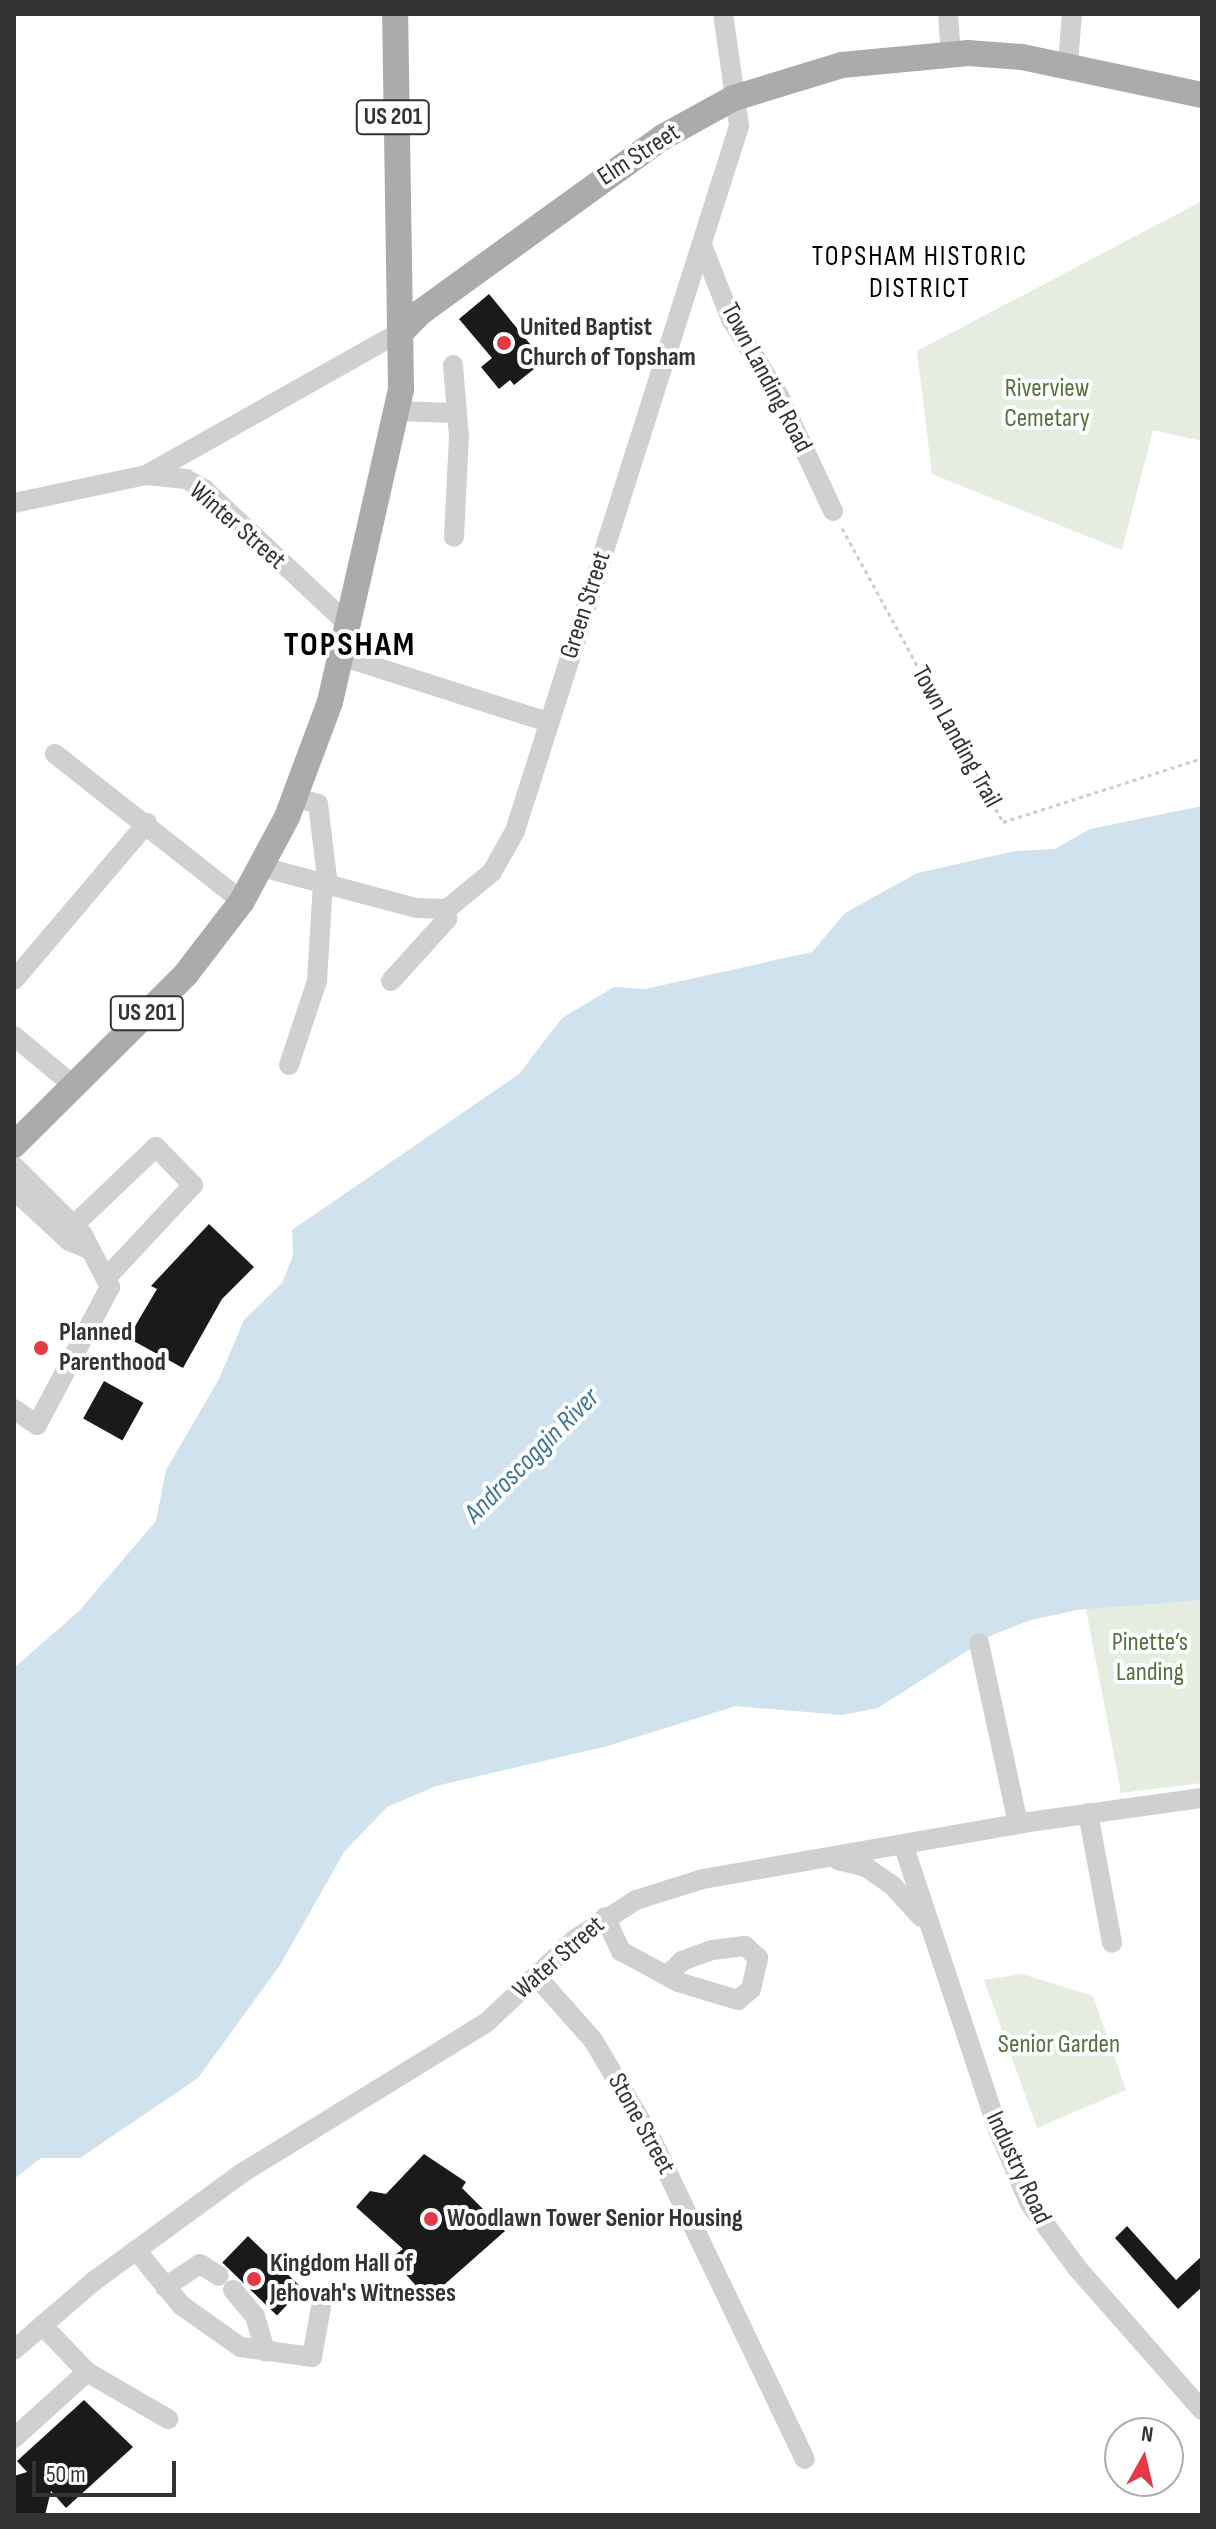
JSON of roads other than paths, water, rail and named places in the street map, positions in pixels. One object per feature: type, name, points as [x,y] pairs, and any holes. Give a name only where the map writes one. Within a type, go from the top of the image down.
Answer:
[{"type":"main road","name":"US 201","points":[[395,14],[393,119],[402,331]]},
{"type":"main road","name":"Elm Street","points":[[402,331],[605,177],[734,98],[842,65],[951,55],[1068,64],[1202,95]]},
{"type":"main road","points":[[398,411],[402,331]]},
{"type":"main road","name":"US 201","points":[[14,1145],[186,974],[242,901],[262,867],[295,797],[330,702],[398,411]]},
{"type":"street","name":"Green Street","points":[[391,981],[447,919],[447,909],[492,872],[515,831],[739,126],[723,14]]},
{"type":"street","points":[[948,14],[951,55]]},
{"type":"street","points":[[1068,64],[1072,14]]},
{"type":"street","name":"Town Landing Road","points":[[702,245],[731,319],[779,396],[833,511]]},
{"type":"street","name":"Elm Street","points":[[146,475],[402,331]]},
{"type":"street","points":[[453,365],[453,413],[459,437],[454,537]]},
{"type":"street","points":[[398,411],[453,413]]},
{"type":"street","name":"Winter Street","points":[[14,503],[146,475],[186,479],[204,489],[348,624]]},
{"type":"street","points":[[341,656],[548,722]]},
{"type":"street","points":[[55,754],[147,823],[242,901]]},
{"type":"street","points":[[289,1065],[317,981],[326,884],[318,804],[295,797]]},
{"type":"street","points":[[14,980],[147,823]]},
{"type":"street","points":[[262,867],[416,908],[447,909]]},
{"type":"street","points":[[14,1036],[74,1086]]},
{"type":"street","points":[[14,1409],[37,1425],[104,1306],[108,1276],[193,1185],[156,1147],[74,1225]]},
{"type":"street","points":[[14,1166],[74,1225],[108,1276]]},
{"type":"street","points":[[14,1190],[69,1241],[89,1249]]},
{"type":"street","points":[[979,1643],[1018,1824]]},
{"type":"street","name":"Water Street","points":[[14,2350],[136,2250],[326,2118],[465,2037],[605,1917],[669,1888],[1018,1824],[1202,1798]]},
{"type":"street","points":[[1088,1813],[1112,1943]]},
{"type":"street","name":"Industry Road","points":[[903,1844],[928,1927],[997,2127],[1030,2204],[1078,2269],[1202,2410]]},
{"type":"street","name":"Industry Road","points":[[831,1858],[866,1867],[892,1885],[928,1927]]},
{"type":"street","points":[[605,1917],[621,1951],[667,1976]]},
{"type":"street","name":"Stone Street","points":[[537,1977],[593,2040],[650,2136],[805,2459]]},
{"type":"street","points":[[136,2250],[165,2287],[222,2339],[265,2352],[312,2357],[321,2307]]},
{"type":"street","points":[[165,2287],[200,2264],[226,2283],[255,2316],[265,2352]]},
{"type":"street","points":[[42,2325],[87,2372],[168,2419]]},
{"type":"street","points":[[14,2438],[87,2372]]},
{"type":"water","name":"Androscoggin River","points":[[1202,806],[1202,1600],[1077,1610],[1031,1620],[992,1635],[878,1708],[842,1715],[736,1706],[608,1746],[436,1786],[387,1807],[344,1852],[280,1965],[198,2078],[80,2158],[41,2158],[14,2179],[14,1668],[79,1611],[156,1521],[166,1470],[219,1379],[244,1320],[282,1283],[293,1256],[292,1230],[519,1074],[562,1018],[614,987],[645,989],[812,952],[845,913],[917,873],[1015,851],[1055,849],[1090,829]]},
{"type":"place","name":"United Baptist Church of Topsham","points":[[504,343]]},
{"type":"place","name":"Planned Parenthood","points":[[41,1348]]},
{"type":"place","name":"Woodlawn Tower Senior Housing","points":[[431,2219]]},
{"type":"place","name":"Kingdom Hall of Jehovah's Witnesses","points":[[254,2279]]},
{"type":"district","name":"TOPSHAM HISTORIC DISTRICT","points":[[920,273]]},
{"type":"district","name":"TOPSHAM","points":[[350,645]]},
{"type":"park label","name":"Riverview Cemetary","points":[[1047,404]]},
{"type":"park label","name":"Pinette’s Landing","points":[[1150,1658]]},
{"type":"park label","name":"Senior Garden","points":[[1059,2045]]}]
